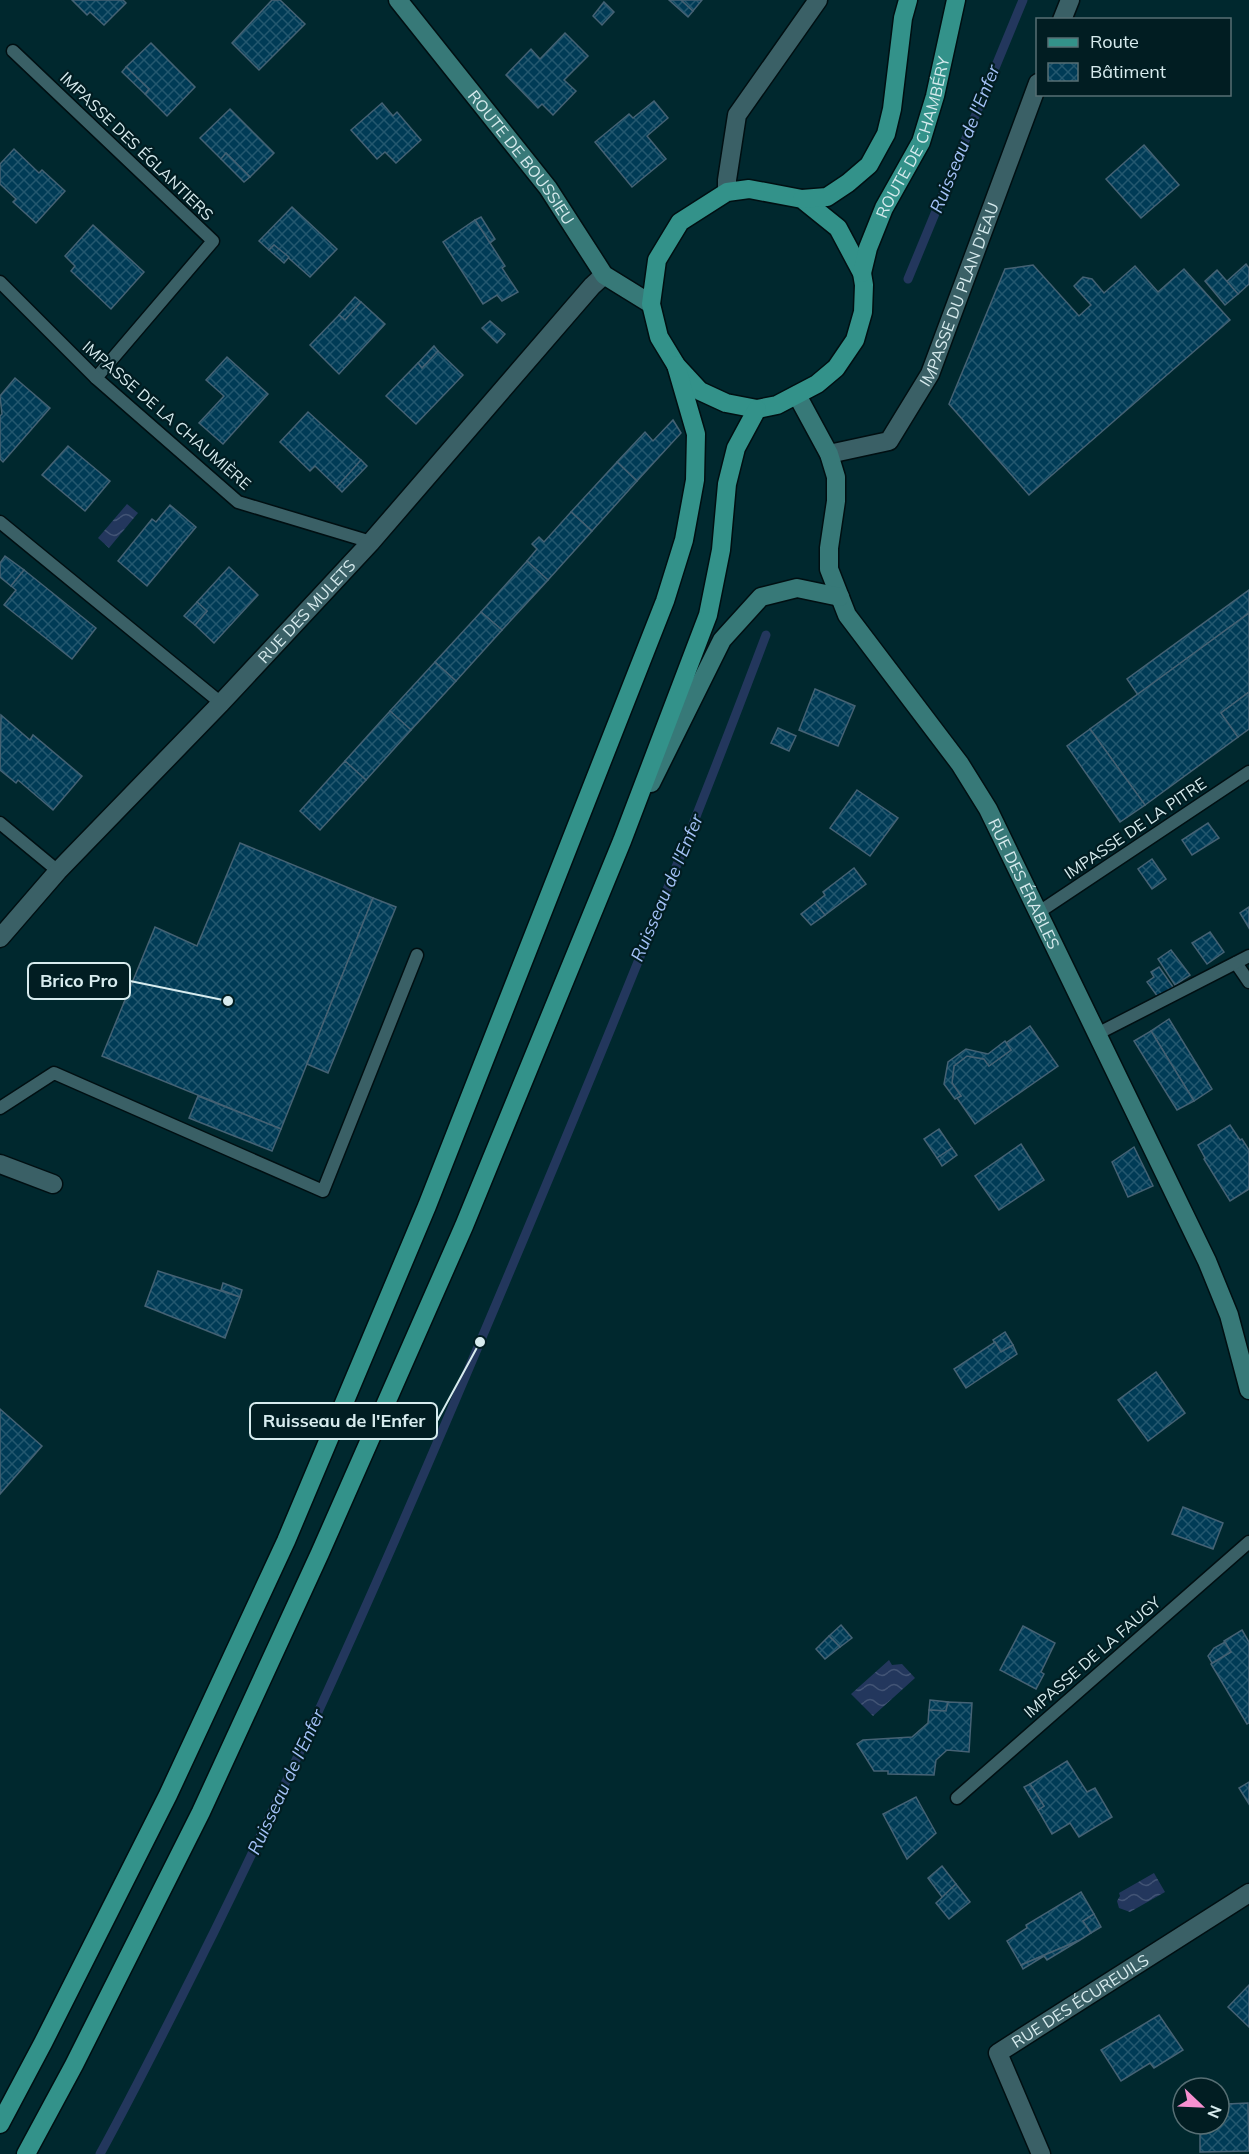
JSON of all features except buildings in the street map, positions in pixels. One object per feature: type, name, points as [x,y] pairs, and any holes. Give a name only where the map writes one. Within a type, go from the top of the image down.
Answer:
[{"type":"main road","name":"ROUTE DE CHAMBÉRY","points":[[802,200],[827,197],[848,183],[868,165],[886,134],[892,109],[903,18],[908,0]]},
{"type":"main road","name":"ROUTE DE CHAMBÉRY","points":[[862,273],[868,248],[884,208],[921,142],[935,96],[956,0]]},
{"type":"main road","points":[[749,189],[802,200],[838,228],[862,273],[863,312],[855,340],[836,368],[817,384],[777,405],[757,409],[726,403],[700,391],[676,365],[659,337],[651,304],[657,260],[680,222],[727,192],[749,189]]},
{"type":"main road","points":[[0,2124],[168,1795],[286,1541],[427,1206],[665,601],[684,540],[695,480],[696,434],[676,365]]},
{"type":"main road","points":[[26,2154],[74,2065],[201,1812],[320,1553],[464,1226],[622,841],[708,615],[721,550],[727,484],[736,448],[757,409]]},
{"type":"street","name":"ROUTE DE BOUSSIEU","points":[[398,0],[548,188],[604,275],[651,304]]},
{"type":"street","points":[[727,192],[737,115],[818,0]]},
{"type":"street","points":[[1063,18],[1070,0]]},
{"type":"street","name":"IMPASSE DU PLAN D'EAU","points":[[829,454],[890,441],[930,374],[1036,88]]},
{"type":"street","name":"RUE DES MULETS","points":[[0,938],[58,871],[221,703],[371,542],[592,286],[604,275]]},
{"type":"street","name":"RUE DES ÉRABLES","points":[[797,395],[829,454],[836,477],[836,501],[829,548],[829,569],[847,615],[960,764],[988,809],[1207,1261],[1229,1316],[1249,1390]]},
{"type":"street","points":[[622,841],[722,640],[761,597],[797,588],[840,597]]},
{"type":"street","points":[[0,1164],[53,1184]]},
{"type":"street","name":"RUE DES ÉCUREUILS","points":[[1040,2151],[998,2053],[1249,1893]]},
{"type":"lane","name":"IMPASSE DES ÉGLANTIERS","points":[[13,51],[213,242],[96,378]]},
{"type":"lane","name":"IMPASSE DE LA CHAUMIÈRE","points":[[0,282],[96,378],[238,502],[371,542]]},
{"type":"lane","points":[[0,522],[221,703]]},
{"type":"lane","name":"IMPASSE DE LA PITRE","points":[[1039,912],[1249,772]]},
{"type":"lane","points":[[0,823],[58,871]]},
{"type":"lane","points":[[0,1108],[54,1072],[323,1191],[417,955]]},
{"type":"lane","points":[[1097,1034],[1249,956]]},
{"type":"lane","points":[[1236,963],[1249,982]]},
{"type":"lane","name":"IMPASSE DE LA FAUGY","points":[[957,1798],[1249,1542]]},
{"type":"water","points":[[127,504],[138,513],[109,548],[98,538]]},
{"type":"water","points":[[889,1660],[892,1665],[902,1664],[915,1678],[873,1716],[851,1694]]},
{"type":"water","points":[[1154,1873],[1165,1892],[1130,1912],[1119,1908],[1117,1901],[1119,1893]]},
{"type":"waterway","name":"Ruisseau de l'Enfer","points":[[908,279],[1023,0]]},
{"type":"waterway","name":"Ruisseau de l'Enfer","points":[[100,2154],[246,1867],[395,1540],[613,1023],[766,635]]},
{"type":"place","name":"Brico Pro","points":[[228,1001]]},
{"type":"place","name":"Ruisseau de l'Enfer","points":[[480,1342]]}]
